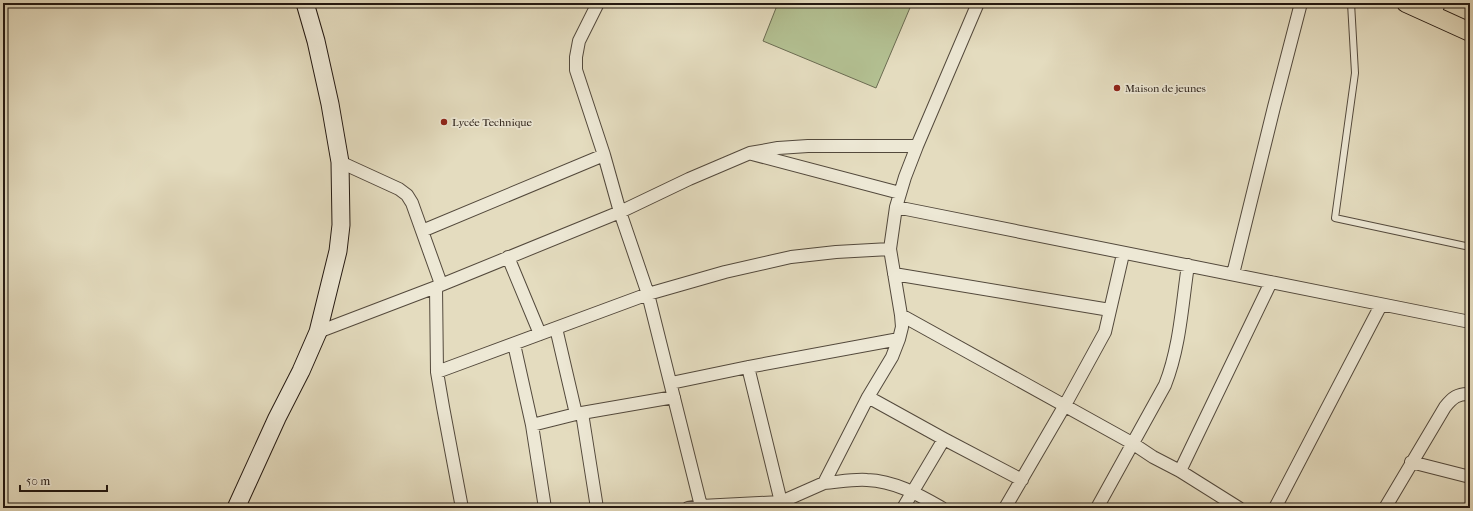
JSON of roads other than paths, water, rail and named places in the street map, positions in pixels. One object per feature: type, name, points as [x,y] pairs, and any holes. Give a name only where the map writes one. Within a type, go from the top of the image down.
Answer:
[{"type":"main road","points":[[1406,3],[1437,10],[1470,32]]},
{"type":"street","points":[[236,508],[318,332],[338,251],[341,225],[340,162],[330,104],[316,41],[305,3]]},
{"type":"street","points":[[598,3],[579,42],[576,56],[576,70],[604,155],[620,212],[648,294],[703,507]]},
{"type":"street","points":[[824,483],[868,397],[892,357],[899,339],[902,327],[902,315],[890,249],[896,207],[917,146],[978,3]]},
{"type":"street","points":[[1233,274],[1301,3]]},
{"type":"street","points":[[318,332],[508,258],[620,212],[689,178],[750,153],[778,148],[808,146],[917,146]]},
{"type":"street","points":[[750,153],[900,193]]},
{"type":"street","points":[[422,231],[604,155]]},
{"type":"street","points":[[340,162],[399,189],[407,195],[412,203],[422,231],[439,285],[438,372],[462,508]]},
{"type":"street","points":[[896,207],[1123,254],[1188,265],[1470,322]]},
{"type":"street","points":[[438,372],[648,294],[726,272],[791,257],[836,252],[890,249]]},
{"type":"street","points":[[1005,508],[1065,405],[1102,337],[1123,254]]},
{"type":"street","points":[[508,258],[540,334]]},
{"type":"street","points":[[1097,508],[1132,443],[1166,385],[1172,369],[1188,265]]},
{"type":"street","points":[[894,274],[1110,310]]},
{"type":"street","points":[[1180,471],[1270,282]]},
{"type":"street","points":[[1275,508],[1381,305]]},
{"type":"street","points":[[902,315],[1132,443],[1239,508]]},
{"type":"street","points":[[556,328],[579,414],[597,508]]},
{"type":"street","points":[[671,383],[748,366],[899,339]]},
{"type":"street","points":[[514,344],[532,425],[546,508]]},
{"type":"street","points":[[748,366],[778,505]]},
{"type":"street","points":[[1384,508],[1451,399],[1458,395],[1470,394]]},
{"type":"street","points":[[532,425],[579,414],[674,397]]},
{"type":"street","points":[[868,397],[944,440],[1022,480]]},
{"type":"street","points":[[903,508],[944,440]]},
{"type":"street","points":[[1411,462],[1470,477]]},
{"type":"street","points":[[688,508],[778,505],[824,483],[866,480],[879,481],[912,491],[942,508]]},
{"type":"lane","points":[[1351,3],[1355,73],[1335,218],[1470,247]]},
{"type":"place","name":"Maison de jeunes","points":[[1117,88]]},
{"type":"place","name":"Lycée Technique","points":[[444,122]]}]
